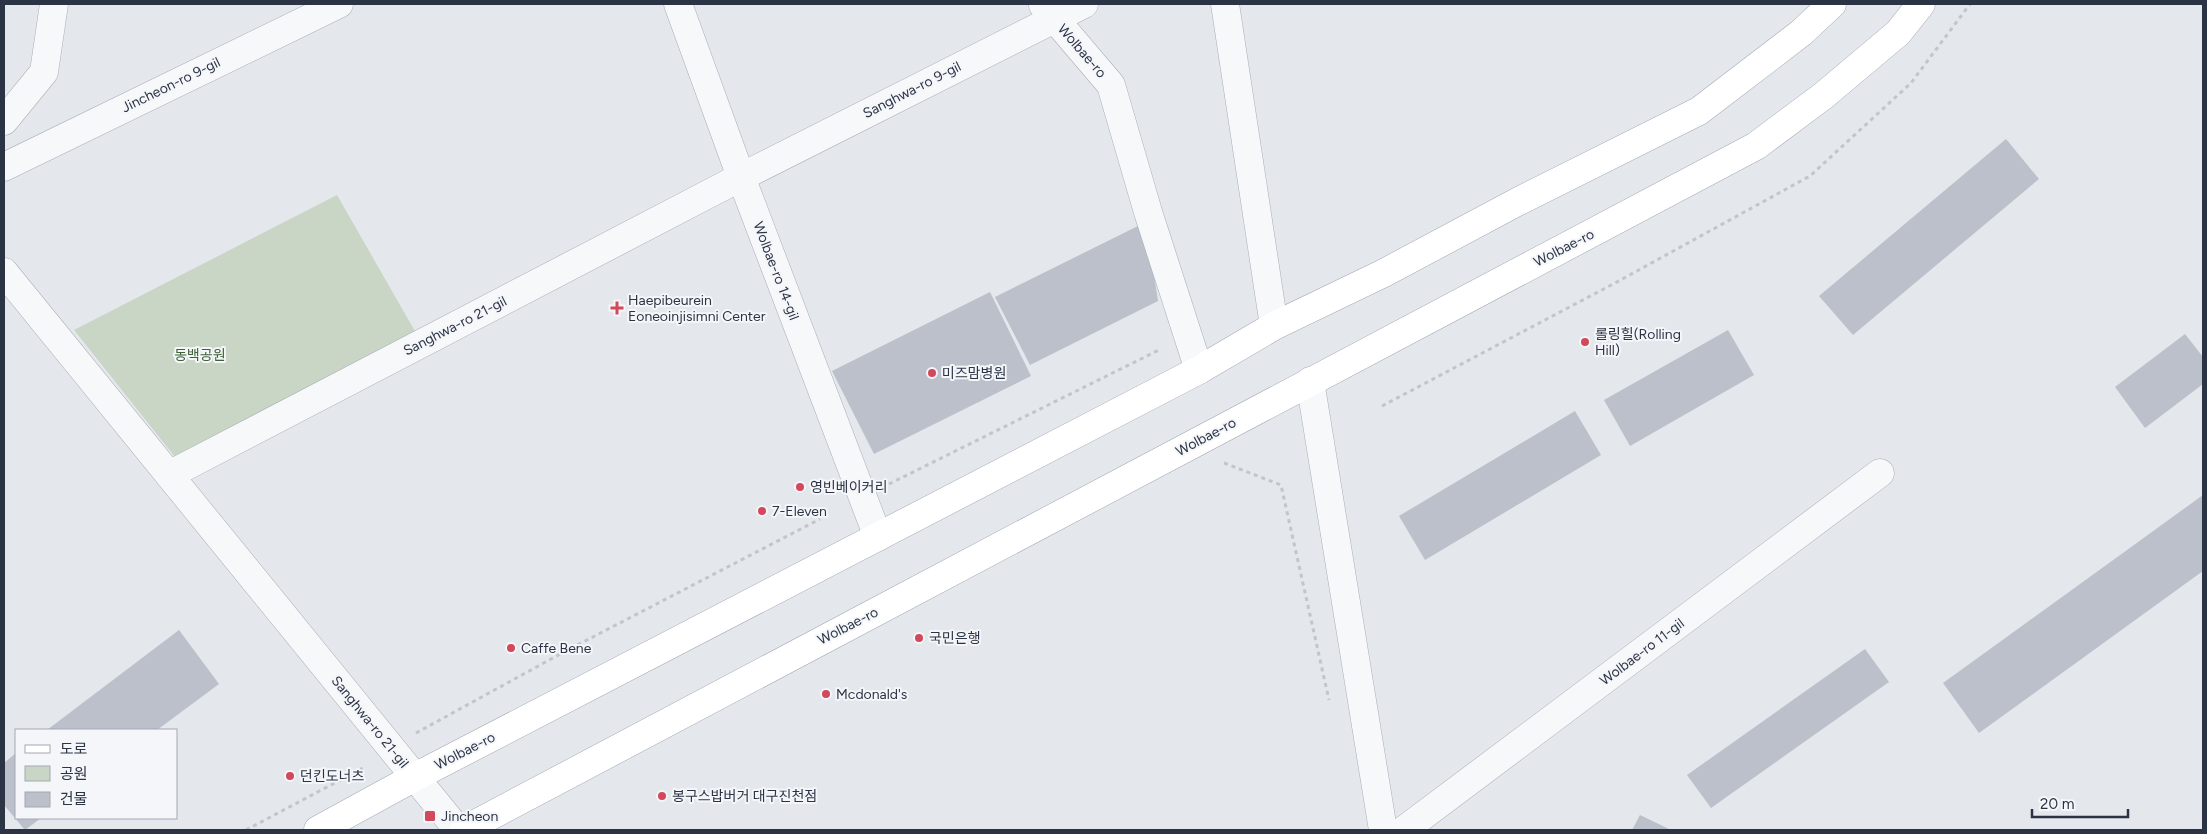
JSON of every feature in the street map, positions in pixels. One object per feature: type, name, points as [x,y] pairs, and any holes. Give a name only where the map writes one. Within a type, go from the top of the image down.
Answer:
[{"type":"main road","name":"Wolbae-ro","points":[[318,830],[415,777],[1199,370],[1274,326],[1384,273],[1517,202],[1699,112],[1801,33],[1832,4]]},
{"type":"main road","name":"Wolbae-ro","points":[[464,830],[1756,146],[1823,96],[1898,33],[1921,4]]},
{"type":"street","points":[[4,121],[44,72],[54,4]]},
{"type":"street","name":"Jincheon-ro 9-gil","points":[[4,167],[339,4]]},
{"type":"street","name":"Wolbae-ro 14-gil","points":[[678,4],[741,177],[878,537]]},
{"type":"street","name":"Sanghwa-ro 9-gil","points":[[741,177],[1048,11],[1084,4]]},
{"type":"street","points":[[1225,4],[1274,326]]},
{"type":"street","name":"Wolbae-ro","points":[[1048,11],[1112,85],[1148,212],[1199,370]]},
{"type":"street","name":"Sanghwa-ro 21-gil","points":[[169,474],[741,177]]},
{"type":"street","name":"Sanghwa-ro 21-gil","points":[[4,272],[458,830]]},
{"type":"street","points":[[1310,381],[1383,830]]},
{"type":"street","name":"Wolbae-ro 11-gil","points":[[1404,830],[1880,473]]},
{"type":"path","points":[[1382,406],[1615,283],[1810,176],[1911,83],[1970,4]]},
{"type":"path","points":[[886,486],[1188,336]]},
{"type":"path","points":[[1245,470],[1281,485],[1330,706]]},
{"type":"path","points":[[414,734],[562,653],[820,519]]},
{"type":"path","points":[[246,830],[363,768]]},
{"type":"green space","name":"동백공원","points":[[337,195],[416,333],[175,457],[74,330]]},
{"type":"building","points":[[2006,139],[2039,179],[1853,335],[1819,296]]},
{"type":"building","points":[[1146,222],[1158,301],[1030,365],[995,297]]},
{"type":"building","name":"미즈맘병원","points":[[990,292],[1031,376],[874,454],[832,371]]},
{"type":"building","points":[[1728,330],[1754,375],[1630,446],[1604,400]]},
{"type":"building","points":[[2185,334],[2203,357],[2203,384],[2145,428],[2115,387]]},
{"type":"building","points":[[1575,411],[1601,455],[1425,560],[1399,516]]},
{"type":"building","points":[[2203,495],[2203,571],[1979,733],[1943,683]]},
{"type":"building","points":[[179,630],[219,684],[158,729],[48,729]]},
{"type":"building","points":[[1865,649],[1889,682],[1711,808],[1687,775]]},
{"type":"building","points":[[15,754],[15,818],[4,805],[4,763]]},
{"type":"building","points":[[1640,815],[1671,830],[1632,830]]},
{"type":"building","points":[[16,819],[40,819],[25,830]]},
{"type":"place","name":"Haepibeurein Eoneoinjisimni Center","points":[[617,308]]},
{"type":"place","name":"롤링힐(Rolling Hill)","points":[[1585,342]]},
{"type":"place","name":"미즈맘병원","points":[[932,373]]},
{"type":"place","name":"영빈베이커리","points":[[800,487]]},
{"type":"place","name":"7-Eleven","points":[[762,511]]},
{"type":"place","name":"국민은행","points":[[919,638]]},
{"type":"place","name":"Caffe Bene","points":[[511,648]]},
{"type":"place","name":"Mcdonald's","points":[[826,694]]},
{"type":"place","name":"던킨도너츠","points":[[290,776]]},
{"type":"place","name":"봉구스밥버거 대구진천점","points":[[662,796]]},
{"type":"place","name":"Jincheon","points":[[430,816]]}]
